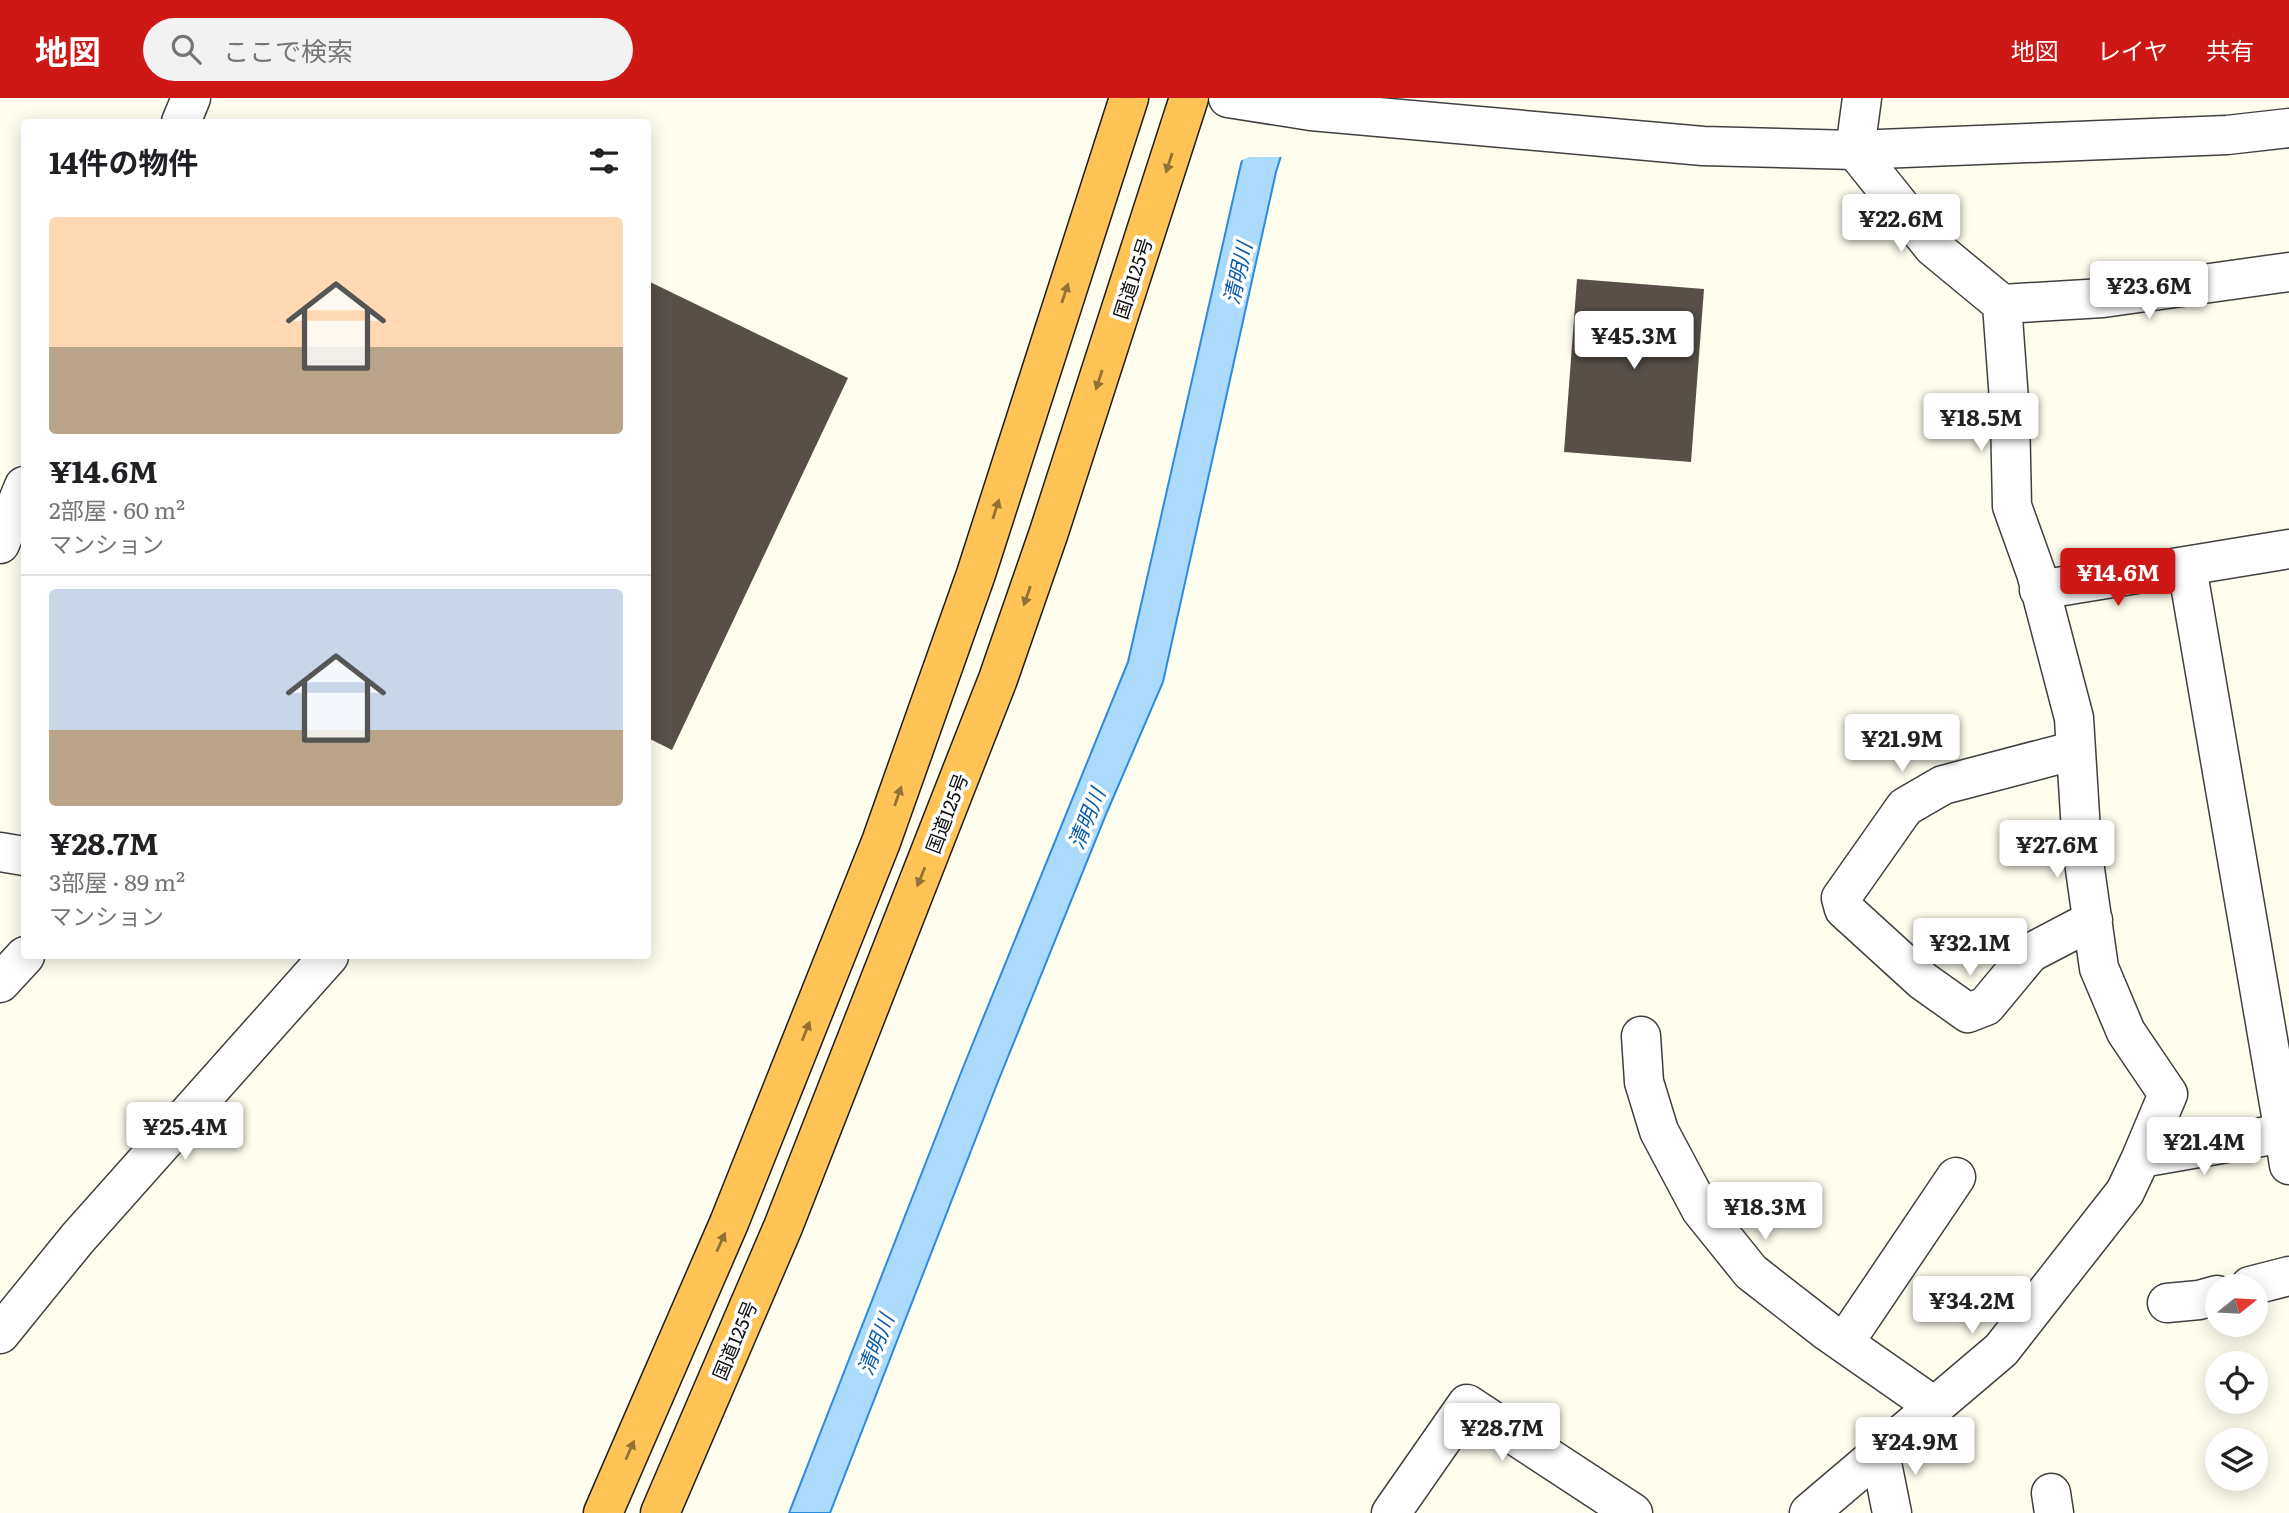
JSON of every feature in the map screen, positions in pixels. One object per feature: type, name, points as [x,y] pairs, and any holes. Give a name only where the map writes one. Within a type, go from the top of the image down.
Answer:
[{"type":"highway","points":[[603,1513],[729,1223],[881,842],[976,574],[1129,98]]},
{"type":"highway","name":"国道125号","points":[[660,1513],[783,1227],[998,680],[1058,506],[1189,98]]},
{"type":"street","points":[[1228,98],[1311,111],[1703,146],[1855,150],[2213,136],[2289,128]]},
{"type":"street","points":[[1862,98],[1855,150],[1933,247],[2002,304],[2103,298],[2289,272]]},
{"type":"street","points":[[1809,1513],[2001,1350],[2125,1192],[2168,1094],[2126,1032],[2099,968],[2082,848],[2074,718],[2036,573],[2012,506],[2010,414],[2002,304]]},
{"type":"street","points":[[0,544],[13,500]]},
{"type":"street","points":[[2039,590],[2289,549]]},
{"type":"street","points":[[0,560],[21,564]]},
{"type":"street","points":[[2141,1158],[2286,1149],[2187,567]]},
{"type":"street","points":[[2076,750],[1943,785],[1905,807],[1841,898],[1844,909],[1923,981],[1968,1013],[1986,1006],[2030,953],[2092,920]]},
{"type":"street","points":[[0,852],[21,856]]},
{"type":"street","points":[[0,983],[22,959]]},
{"type":"street","points":[[0,1334],[77,1239],[326,959]]},
{"type":"street","points":[[1641,1036],[1644,1082],[1659,1130],[1701,1210],[1751,1272],[1844,1343],[1934,1406]]},
{"type":"street","points":[[1844,1343],[1956,1177]]},
{"type":"street","points":[[2268,1281],[2289,1276]]},
{"type":"street","points":[[2167,1303],[2205,1298]]},
{"type":"street","points":[[1391,1513],[1467,1404],[1633,1513]]},
{"type":"street","points":[[1880,1453],[1892,1513]]},
{"type":"water","name":"清明川","points":[[1261,98],[1299,98],[1276,172],[1163,682],[1107,812],[997,1084],[830,1513],[789,1513],[962,1070],[1128,662],[1241,164]]},
{"type":"pier","points":[[1257,98],[1302,98],[1284,157],[1249,157],[1238,162]]},
{"type":"building","points":[[1577,279],[1704,289],[1691,462],[1564,452]]},
{"type":"building","points":[[651,282],[848,378],[672,750],[651,740]]}]
